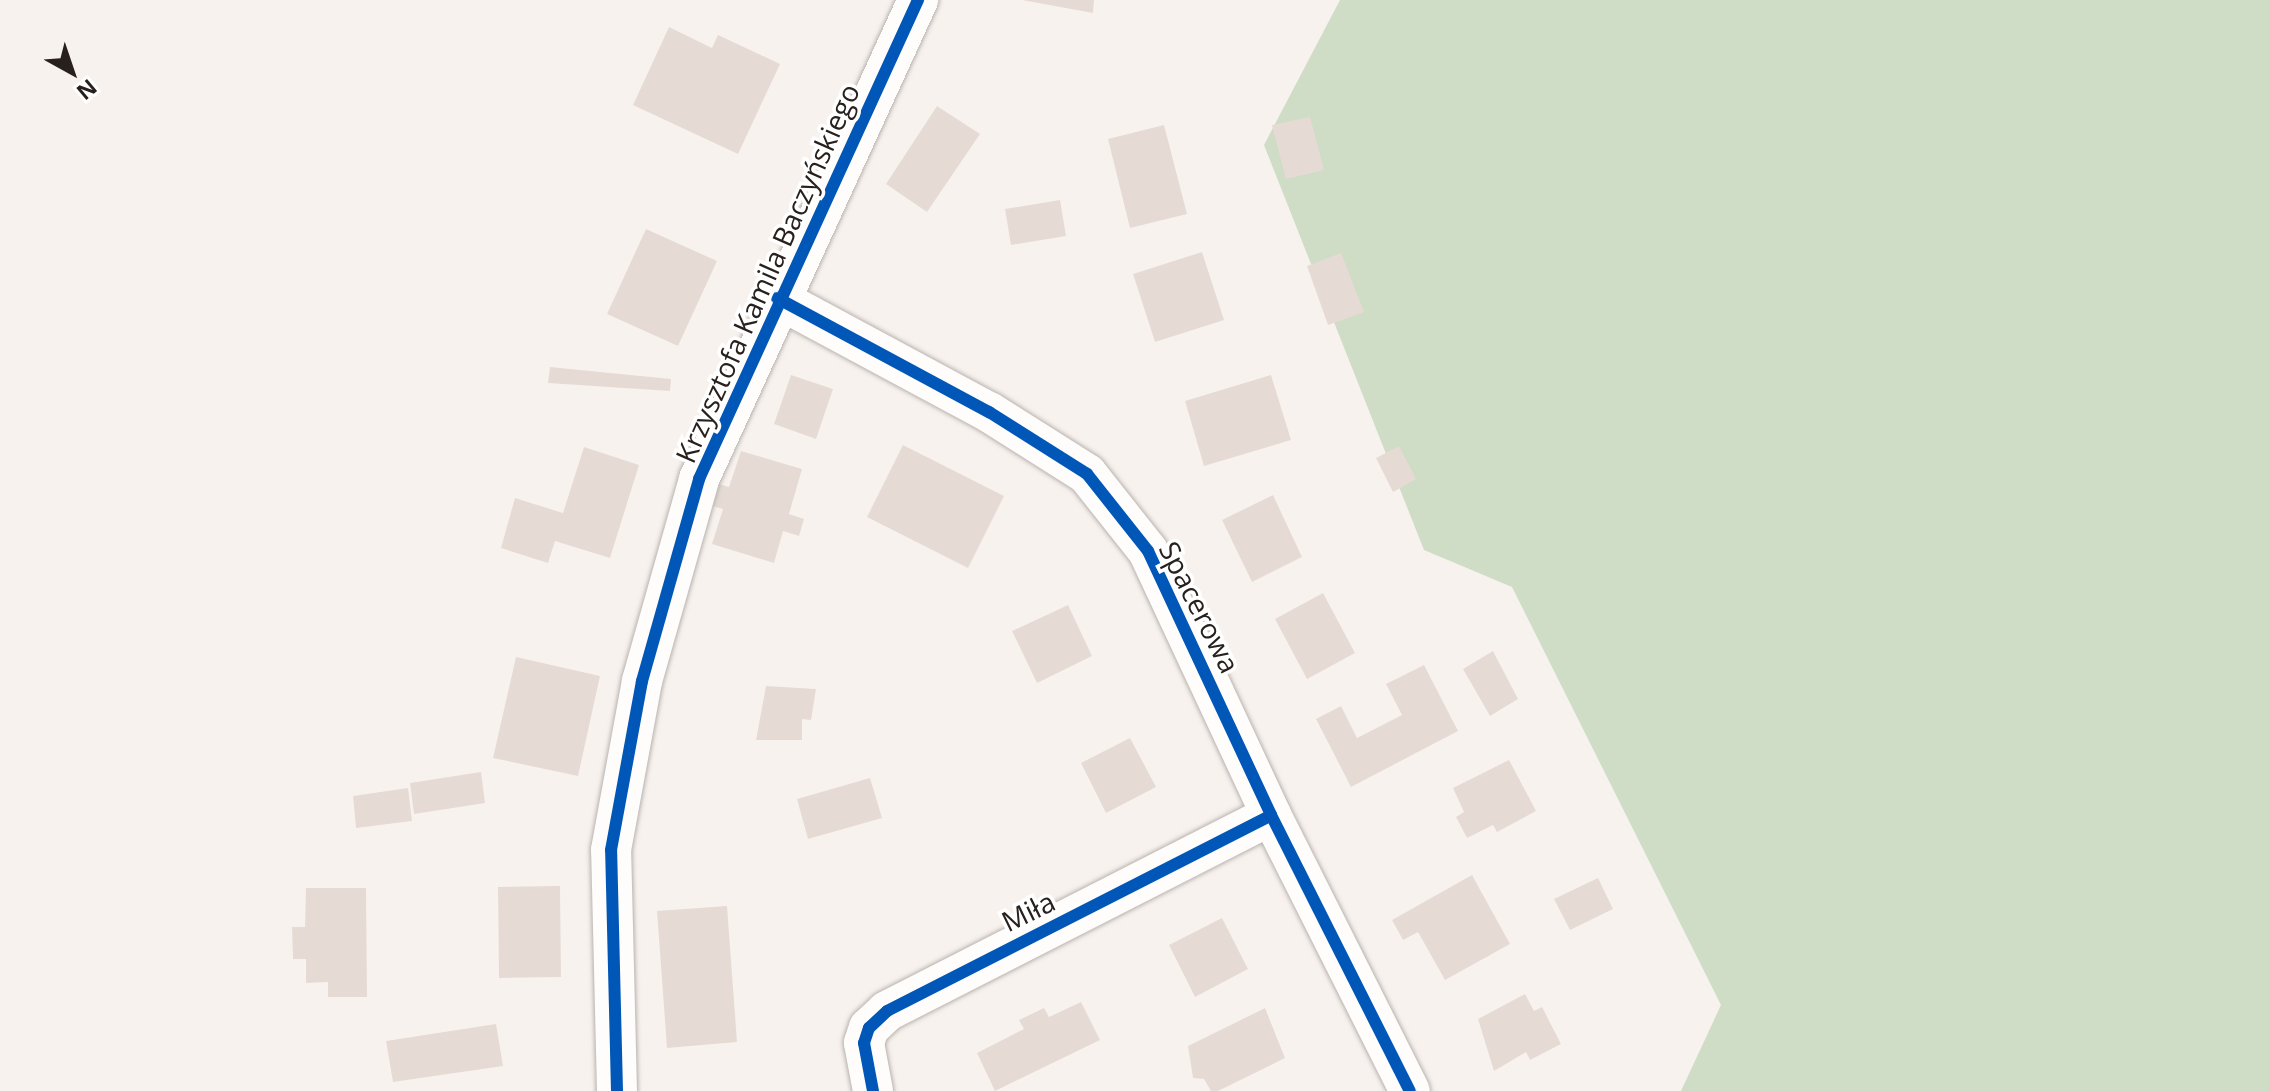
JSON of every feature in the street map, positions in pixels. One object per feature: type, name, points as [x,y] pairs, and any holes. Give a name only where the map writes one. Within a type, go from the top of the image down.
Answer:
[{"type":"street","name":"Krzysztofa Kamila Baczyńskiego","points":[[617,1091],[611,850],[642,681],[699,479],[777,298],[918,0]]},
{"type":"street","name":"Spacerowa","points":[[777,298],[989,412],[1087,474],[1148,551],[1271,815],[1410,1091]]},
{"type":"street","name":"Miła","points":[[873,1091],[864,1043],[869,1028],[887,1011],[1271,815]]},
{"type":"green space","points":[[1340,0],[2269,0],[2269,1091],[1681,1091],[1721,1005],[1512,587],[1424,550],[1264,145]]},
{"type":"building","points":[[1022,0],[1094,0],[1093,13]]},
{"type":"building","points":[[669,27],[712,48],[718,35],[780,64],[738,154],[633,105]]},
{"type":"building","points":[[937,106],[980,134],[927,212],[886,184]]},
{"type":"building","points":[[1310,117],[1324,170],[1286,179],[1272,125]]},
{"type":"building","points":[[1164,125],[1187,214],[1130,228],[1108,139]]},
{"type":"building","points":[[1060,200],[1066,236],[1011,245],[1005,209]]},
{"type":"building","points":[[646,229],[717,261],[678,346],[607,314]]},
{"type":"building","points":[[1202,252],[1224,320],[1155,342],[1133,274]]},
{"type":"building","points":[[1341,253],[1364,312],[1328,325],[1307,266]]},
{"type":"building","points":[[550,367],[671,379],[670,391],[548,383]]},
{"type":"building","points":[[791,375],[833,389],[816,439],[774,424]]},
{"type":"building","points":[[1271,375],[1291,440],[1204,466],[1185,401]]},
{"type":"building","points":[[903,445],[1004,496],[968,568],[867,517]]},
{"type":"building","points":[[1399,446],[1416,479],[1393,492],[1376,458]]},
{"type":"building","points":[[584,447],[639,465],[610,558],[555,541],[548,563],[501,548],[515,498],[563,513]]},
{"type":"building","points":[[741,451],[802,469],[789,514],[804,519],[799,536],[783,531],[774,563],[712,544],[723,509],[713,506],[719,484],[729,487]]},
{"type":"building","points":[[1273,495],[1302,557],[1252,582],[1222,520]]},
{"type":"building","points":[[1323,593],[1355,653],[1307,679],[1275,619]]},
{"type":"building","points":[[1068,605],[1092,656],[1037,683],[1012,631]]},
{"type":"building","points":[[1493,651],[1518,699],[1490,716],[1463,669]]},
{"type":"building","points":[[516,657],[600,676],[578,776],[493,758]]},
{"type":"building","points":[[1424,665],[1458,731],[1351,787],[1316,719],[1341,706],[1357,738],[1402,715],[1386,684]]},
{"type":"building","points":[[766,686],[816,689],[811,720],[802,719],[802,740],[756,740]]},
{"type":"building","points":[[1130,738],[1156,787],[1106,813],[1081,763]]},
{"type":"building","points":[[1509,760],[1536,811],[1497,832],[1493,825],[1467,838],[1456,817],[1464,812],[1453,788]]},
{"type":"building","points":[[481,772],[485,803],[414,814],[410,783]]},
{"type":"building","points":[[870,778],[882,818],[808,839],[797,799]]},
{"type":"building","points":[[408,788],[412,821],[356,828],[353,796]]},
{"type":"building","points":[[1472,875],[1510,944],[1445,980],[1418,932],[1403,940],[1392,920]]},
{"type":"building","points":[[1598,878],[1613,909],[1570,930],[1554,899]]},
{"type":"building","points":[[560,886],[561,977],[499,978],[498,887]]},
{"type":"building","points":[[306,888],[366,888],[367,997],[328,997],[328,982],[306,983],[306,959],[293,959],[292,927],[305,927]]},
{"type":"building","points":[[727,906],[737,1042],[667,1048],[657,911]]},
{"type":"building","points":[[1222,918],[1248,969],[1195,997],[1169,945]]},
{"type":"building","points":[[1525,994],[1534,1011],[1542,1007],[1561,1044],[1530,1060],[1526,1052],[1494,1071],[1478,1019]]},
{"type":"building","points":[[1081,1002],[1100,1040],[995,1091],[977,1053],[1024,1029],[1019,1020],[1044,1008],[1049,1017]]},
{"type":"building","points":[[1265,1008],[1285,1058],[1218,1091],[1211,1091],[1204,1079],[1193,1078],[1188,1046]]},
{"type":"building","points":[[496,1024],[503,1066],[393,1082],[386,1041]]},
{"type":"cycle path","points":[[617,1091],[611,850],[642,681],[699,479],[918,0]]},
{"type":"cycle path","points":[[777,298],[989,412],[1087,474],[1148,551],[1271,815],[1410,1091]]},
{"type":"cycle path","points":[[873,1091],[864,1043],[869,1028],[887,1011],[1271,815]]}]
